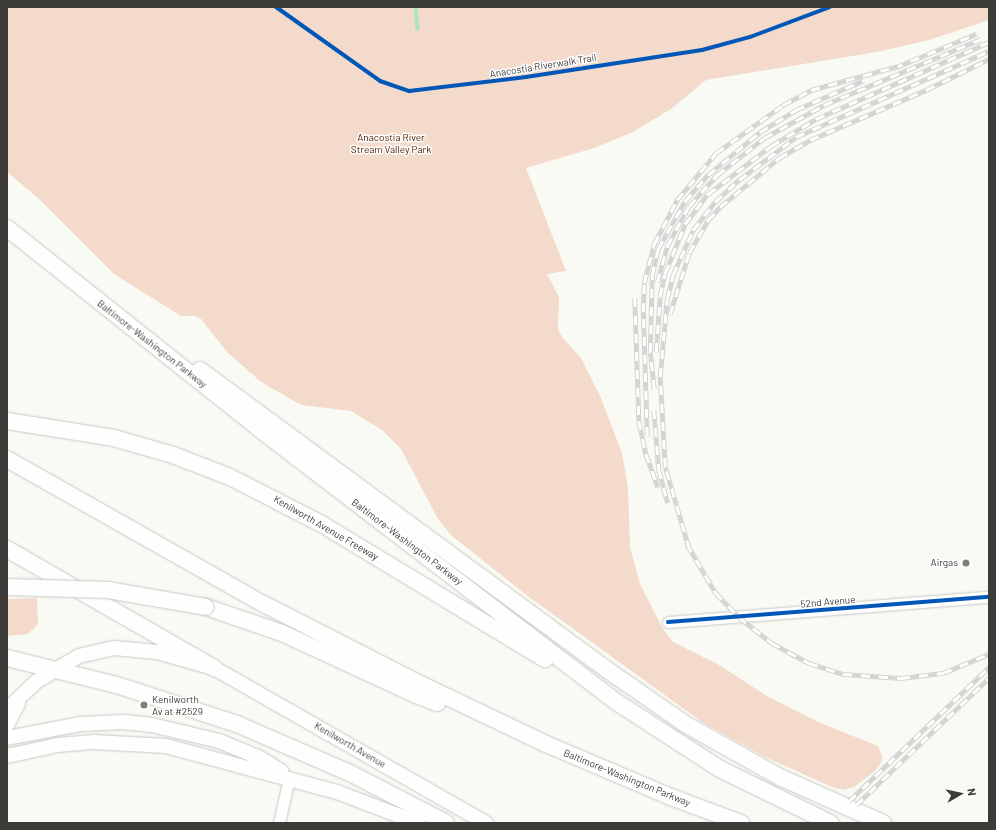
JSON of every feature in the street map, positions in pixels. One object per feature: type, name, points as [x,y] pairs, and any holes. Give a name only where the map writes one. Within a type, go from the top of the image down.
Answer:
[{"type":"highway","name":"Baltimore-Washington Parkway","points":[[7,228],[258,428],[618,703],[720,769],[830,823]]},
{"type":"highway","points":[[115,315],[228,389],[606,670],[685,724],[780,777],[884,823]]},
{"type":"highway","name":"Kenilworth Avenue Freeway","points":[[7,421],[24,422],[134,443],[192,462],[249,485],[320,523],[618,703]]},
{"type":"highway","name":"Baltimore-Washington Parkway","points":[[7,458],[284,615],[508,728],[671,797],[741,823]]},
{"type":"highway","points":[[7,549],[214,668]]},
{"type":"highway","points":[[7,587],[108,590],[206,608],[282,633],[414,694],[508,728]]},
{"type":"highway","points":[[7,658],[55,668],[164,699],[276,740],[352,774],[446,823]]},
{"type":"main road","name":"Kenilworth Avenue","points":[[7,709],[55,668],[87,653],[124,648],[145,649],[214,668],[486,823]]},
{"type":"main road","points":[[7,725],[22,696]]},
{"type":"main road","points":[[7,738],[85,724],[124,722],[152,725],[192,733],[231,746],[265,761],[289,778]]},
{"type":"main road","points":[[7,756],[70,744],[134,742],[202,754],[289,778],[368,802],[418,823]]},
{"type":"street","name":"52nd Avenue","points":[[668,622],[989,597]]},
{"type":"street","points":[[279,823],[289,778]]},
{"type":"green space","name":"Anacostia River Stream Valley Park","points":[[7,7],[989,7],[989,20],[929,40],[877,52],[706,80],[671,109],[631,133],[594,148],[526,168],[566,271],[547,274],[559,297],[558,329],[562,337],[581,358],[601,398],[622,453],[628,488],[630,547],[640,584],[663,629],[673,642],[721,666],[765,695],[818,722],[878,746],[882,756],[881,763],[875,771],[854,787],[843,790],[832,787],[763,756],[702,722],[525,594],[452,536],[438,519],[401,449],[382,430],[351,411],[301,405],[261,382],[227,352],[201,319],[195,316],[181,316],[114,274],[39,199],[7,172]]},
{"type":"green space","points":[[37,598],[38,624],[28,634],[7,636],[7,599]]},
{"type":"waterway","points":[[416,7],[418,29]]},
{"type":"railway","points":[[894,68],[976,34]]},
{"type":"railway","points":[[657,282],[667,246],[689,206],[717,175],[764,138],[824,105],[981,39]]},
{"type":"railway","points":[[656,352],[660,296],[665,273],[685,224],[708,194],[771,146],[816,119],[989,42]]},
{"type":"railway","points":[[689,549],[665,467],[660,377],[667,299],[673,275],[693,230],[715,202],[739,180],[796,137],[989,51]]},
{"type":"railway","points":[[670,314],[689,253],[708,220],[720,207],[779,158],[810,140],[926,90],[989,59]]},
{"type":"railway","points":[[647,436],[643,312],[644,283],[654,244],[677,200],[716,153],[783,105],[811,90],[898,66]]},
{"type":"railway","points":[[654,389],[650,352],[652,275],[658,249],[685,201],[708,175],[760,132],[796,110],[864,80]]},
{"type":"railway","points":[[635,298],[639,421],[646,454],[658,487]]},
{"type":"railway","points":[[654,410],[659,470],[668,503]]},
{"type":"railway","points":[[687,544],[716,593],[739,617],[772,643],[809,663],[843,674],[901,678],[943,673],[989,654]]},
{"type":"railway","points":[[849,801],[989,667]]},
{"type":"railway","points":[[856,805],[989,678]]},
{"type":"cycle path","name":"Anacostia Riverwalk Trail","points":[[276,7],[380,81],[409,91],[526,77],[702,50],[750,37],[830,7]]},
{"type":"cycle path","points":[[668,622],[989,597]]},
{"type":"place","name":"Airgas","points":[[966,563]]},
{"type":"place","name":"Kenilworth Av at #2529","points":[[144,705]]}]
